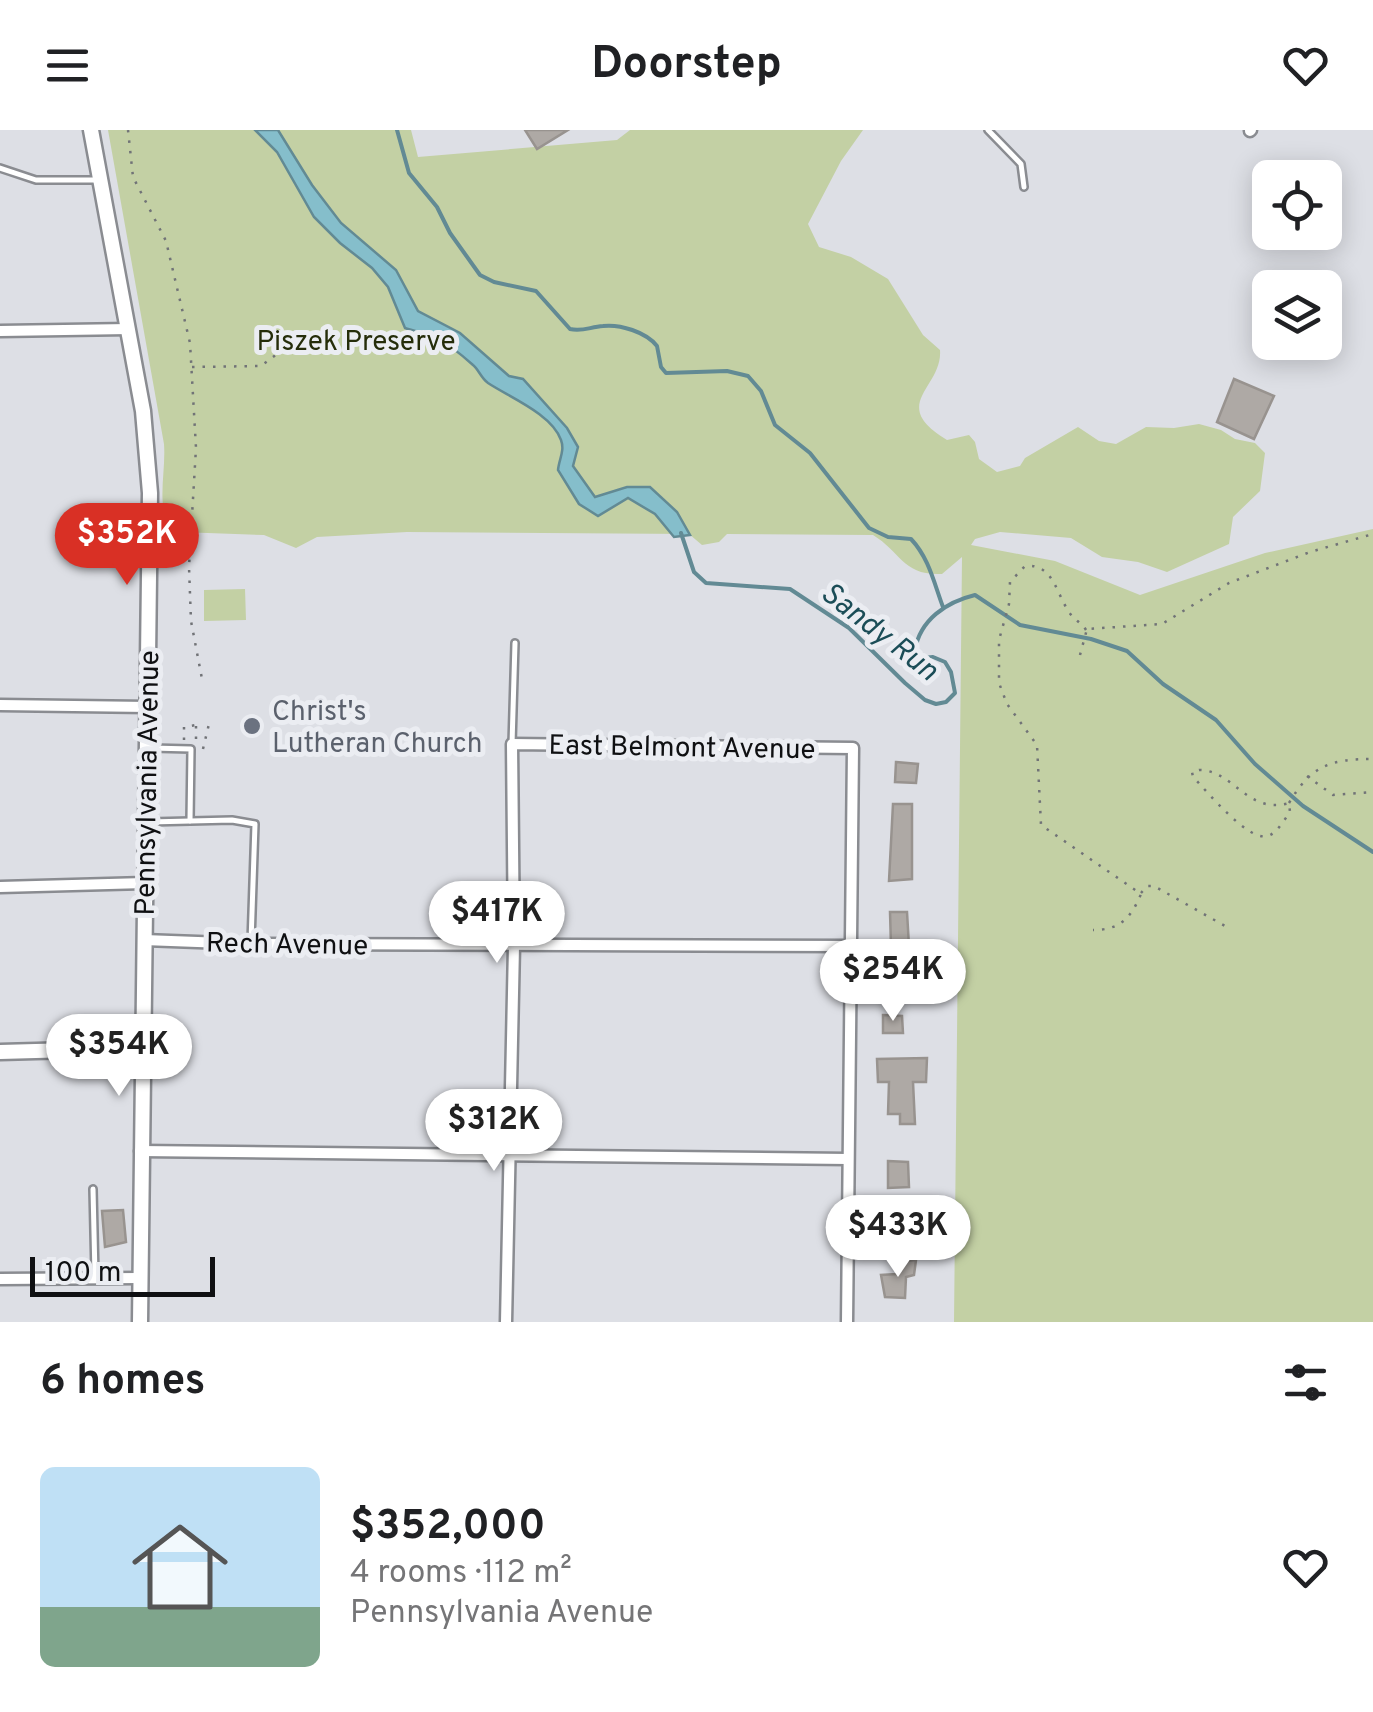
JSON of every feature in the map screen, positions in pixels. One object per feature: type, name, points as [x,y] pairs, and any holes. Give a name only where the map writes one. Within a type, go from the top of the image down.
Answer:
[{"type":"main road","name":"Pennsylvania Avenue","points":[[91,130],[143,411],[150,493],[140,1322]]},
{"type":"main road","points":[[0,1052],[143,1048]]},
{"type":"street","points":[[0,331],[129,329]]},
{"type":"street","points":[[0,704],[148,707]]},
{"type":"street","points":[[506,1322],[514,946],[512,744]]},
{"type":"street","name":"East Belmont Avenue","points":[[512,744],[853,748],[850,946]]},
{"type":"street","points":[[0,887],[145,883]]},
{"type":"street","name":"Rech Avenue","points":[[144,940],[251,944],[850,946]]},
{"type":"street","points":[[847,1322],[850,946]]},
{"type":"street","points":[[140,1152],[848,1159]]},
{"type":"street","points":[[0,1279],[140,1278]]},
{"type":"lane","points":[[988,130],[1021,164],[1024,187]]},
{"type":"lane","points":[[0,168],[36,180],[100,180]]},
{"type":"lane","points":[[512,744],[515,644]]},
{"type":"lane","points":[[147,748],[191,749],[190,821]]},
{"type":"lane","points":[[146,822],[232,820],[254,824],[251,944]]},
{"type":"lane","points":[[93,1189],[95,1278]]},
{"type":"path","points":[[128,130],[133,177],[170,255],[190,343],[196,448],[188,567],[190,621],[202,679]]},
{"type":"path","points":[[190,367],[261,366],[278,354],[280,344]]},
{"type":"path","points":[[1085,632],[1162,624],[1229,583],[1310,552],[1373,534]]},
{"type":"path","points":[[1085,632],[1070,614],[1051,576],[1037,566],[1025,566],[1013,577],[1008,592],[1009,604],[1001,628],[999,682],[1006,704],[1037,745],[1042,825],[1140,894]]},
{"type":"path","points":[[1080,655],[1085,632]]},
{"type":"path","points":[[184,749],[184,727],[202,724]]},
{"type":"path","points":[[202,749],[209,724]]},
{"type":"path","points":[[196,726],[196,749]]},
{"type":"path","points":[[1289,803],[1266,804],[1246,797],[1214,771],[1191,774],[1242,827],[1260,836],[1273,833],[1290,812],[1289,803],[1307,776],[1328,765],[1373,759]]},
{"type":"path","points":[[1307,776],[1333,794],[1373,792]]},
{"type":"path","points":[[1093,930],[1125,922],[1144,888],[1154,886],[1225,926]]},
{"type":"green space","name":"Piszek Preserve","points":[[108,130],[411,130],[418,157],[617,140],[630,130],[863,130],[841,161],[808,224],[819,247],[851,257],[888,279],[923,335],[940,350],[939,363],[919,406],[930,427],[947,440],[969,435],[979,459],[997,472],[1020,466],[1025,458],[1078,427],[1099,441],[1116,444],[1146,427],[1199,424],[1255,443],[1265,453],[1260,491],[1233,517],[1229,544],[1167,572],[1138,562],[1102,557],[1071,538],[1000,532],[975,539],[971,545],[1055,561],[1140,595],[1265,553],[1373,529],[1373,1322],[954,1322],[962,557],[942,574],[929,574],[910,567],[873,535],[727,534],[719,542],[702,545],[689,534],[407,532],[317,537],[296,548],[264,535],[180,532],[168,524],[163,506],[164,444]]},
{"type":"green space","points":[[245,589],[246,620],[204,621],[204,590]]},
{"type":"water","points":[[255,130],[278,130],[341,223],[396,270],[418,311],[460,333],[509,376],[523,379],[567,428],[578,447],[573,466],[595,497],[627,487],[650,487],[677,512],[690,535],[674,537],[655,514],[628,498],[598,516],[579,504],[558,470],[562,444],[549,422],[488,383],[445,343],[405,328],[388,287],[314,217],[277,152]]},
{"type":"building","points":[[525,130],[568,130],[537,149]]},
{"type":"building","points":[[1234,379],[1274,396],[1254,439],[1217,422]]},
{"type":"building","points":[[896,762],[918,764],[916,783],[895,782]]},
{"type":"building","points":[[893,804],[912,804],[912,879],[889,881]]},
{"type":"building","points":[[890,912],[907,912],[909,946],[891,946]]},
{"type":"building","points":[[914,971],[915,992],[894,993],[895,972]]},
{"type":"building","points":[[883,1015],[902,1016],[903,1033],[883,1033]]},
{"type":"building","points":[[927,1058],[926,1082],[913,1082],[915,1124],[900,1124],[900,1114],[888,1114],[889,1082],[878,1082],[877,1059]]},
{"type":"building","points":[[888,1161],[908,1162],[909,1187],[888,1188]]},
{"type":"building","points":[[933,1204],[935,1219],[918,1220],[916,1207]]},
{"type":"building","points":[[123,1210],[126,1242],[105,1247],[102,1211]]},
{"type":"building","points":[[886,1219],[912,1219],[913,1238],[885,1241]]},
{"type":"building","points":[[916,1260],[914,1275],[906,1277],[905,1298],[885,1297],[881,1275],[897,1274],[896,1262]]},
{"type":"waterway","points":[[397,130],[409,173],[437,207],[480,275],[536,291],[570,329],[610,326],[640,333],[657,346],[666,373],[727,371],[748,376],[761,391],[775,425],[810,453],[869,528],[888,537],[911,539],[917,546],[943,607]]},
{"type":"waterway","name":"Sandy Run","points":[[681,533],[694,572],[706,583],[790,589],[849,628],[905,683],[936,704],[946,702],[955,693],[951,672],[945,662],[922,658],[915,650],[918,639],[936,614],[975,595],[1020,625],[1091,639],[1127,651],[1163,684],[1216,720],[1255,764],[1303,806],[1373,852]]},
{"type":"place","name":"Christ's Lutheran Church","points":[[252,726]]}]
